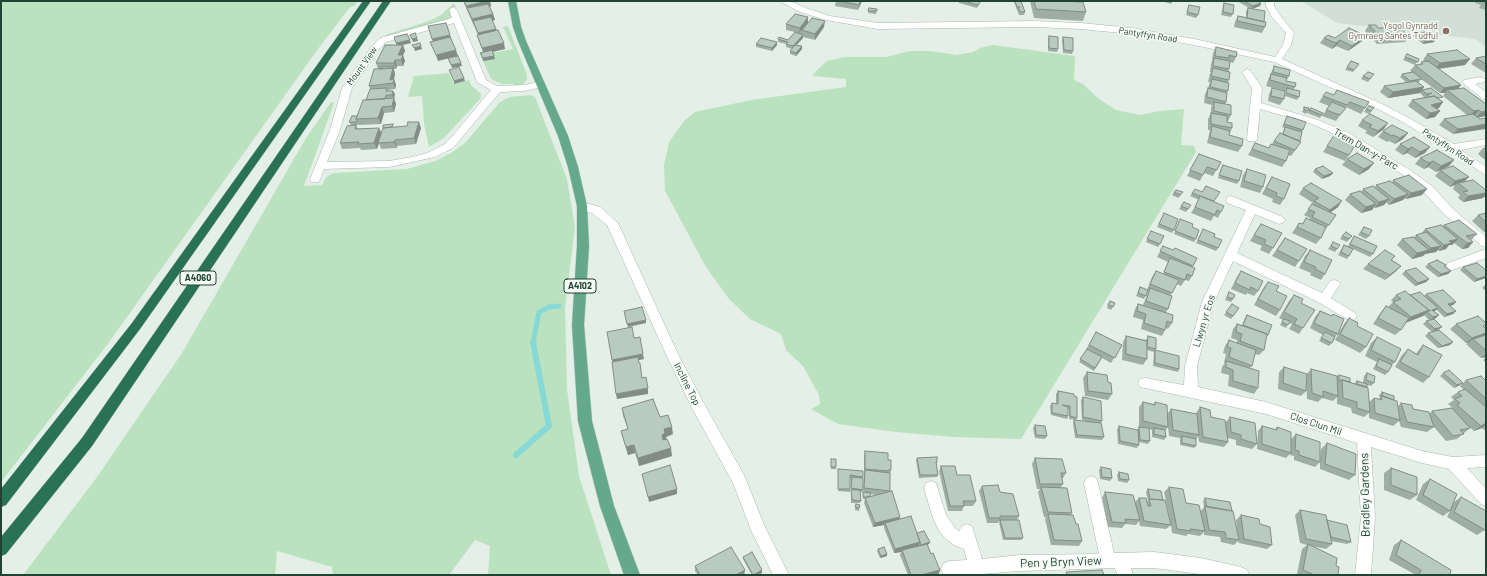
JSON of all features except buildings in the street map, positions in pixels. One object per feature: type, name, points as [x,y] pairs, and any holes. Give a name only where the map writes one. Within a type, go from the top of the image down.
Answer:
[{"type":"highway","name":"A4060","points":[[1,500],[136,326],[367,1]]},
{"type":"highway","name":"A4060","points":[[1,549],[87,442],[271,170],[388,1]]},
{"type":"main road","name":"A4102","points":[[512,1],[517,27],[540,85],[563,136],[573,167],[582,206],[583,246],[578,325],[585,421],[607,506],[632,575]]},
{"type":"street","name":"Pantyffyn Road","points":[[783,1],[802,10],[829,18],[870,25],[899,27],[1035,24],[1081,26],[1132,31],[1194,42],[1277,60],[1377,104],[1452,148],[1486,172]]},
{"type":"street","points":[[1270,1],[1270,6],[1275,15],[1290,33],[1287,45],[1277,60]]},
{"type":"street","points":[[452,10],[482,82],[497,89],[524,88],[540,85]]},
{"type":"street","name":"Mount View","points":[[315,179],[335,130],[346,88],[376,47],[383,40],[456,20]]},
{"type":"street","points":[[1248,72],[1257,88],[1252,139]]},
{"type":"street","points":[[1481,80],[1467,82],[1486,97]]},
{"type":"street","points":[[321,166],[389,164],[432,155],[449,146],[454,141],[497,89]]},
{"type":"street","name":"Trem Dan-y-Parc","points":[[1256,105],[1315,122],[1345,135],[1411,176],[1428,189],[1448,212],[1486,243]]},
{"type":"street","points":[[1452,148],[1486,142]]},
{"type":"street","points":[[1231,200],[1279,220]]},
{"type":"street","name":"Incline Top","points":[[582,206],[596,210],[612,223],[674,358],[697,404],[739,480],[759,530],[781,575]]},
{"type":"street","name":"Llwyn yr Eos","points":[[1191,391],[1191,366],[1208,302],[1252,209]]},
{"type":"street","points":[[1452,266],[1486,253]]},
{"type":"street","points":[[1230,255],[1324,300],[1351,316]]},
{"type":"street","points":[[1324,300],[1334,284]]},
{"type":"street","name":"Clos Clun Mil","points":[[1145,383],[1191,391],[1266,408],[1422,457],[1453,463],[1486,461]]},
{"type":"street","name":"Bradley Gardens","points":[[1363,575],[1368,518],[1364,440]]},
{"type":"street","points":[[1453,463],[1486,499]]},
{"type":"street","points":[[1091,483],[1118,565]]},
{"type":"street","points":[[931,488],[943,524],[950,533],[959,540],[969,538],[977,567]]},
{"type":"street","name":"Pen y Bryn View","points":[[949,569],[1020,563],[1118,565],[1154,560],[1201,566],[1241,575]]},
{"type":"shaded area","name":"Ysgol Gynradd Gymraeg Santes Tudful","points":[[1301,1],[1486,1],[1486,47],[1475,39],[1337,23]]},
{"type":"green space","points":[[1,1],[358,1],[354,6],[350,7],[318,49],[107,345],[1,482]]},
{"type":"green space","points":[[454,3],[456,7],[449,9],[451,16],[447,21],[385,35],[429,21],[441,15]]},
{"type":"green space","points":[[508,26],[527,75],[527,80],[523,84],[515,86],[514,84],[502,84],[491,79],[483,61],[494,59],[492,53],[513,49],[503,27]]},
{"type":"green space","points":[[993,45],[1075,56],[1074,80],[1083,84],[1099,99],[1116,110],[1140,115],[1160,111],[1184,109],[1181,145],[1194,146],[1196,152],[1021,439],[954,437],[896,432],[838,424],[811,409],[820,404],[819,395],[803,366],[786,350],[781,334],[750,319],[729,299],[706,267],[665,191],[664,165],[669,142],[684,121],[695,112],[751,100],[846,87],[846,79],[812,76],[827,61],[845,57],[886,57],[910,51],[930,51],[957,55],[973,52],[980,48]]},
{"type":"green space","points":[[449,73],[454,84],[469,80],[471,85],[481,94],[481,98],[444,138],[429,147],[424,124],[422,96],[408,97],[414,76]]},
{"type":"green space","points":[[530,95],[535,97],[567,179],[575,227],[565,308],[567,389],[579,476],[611,575],[488,575],[490,546],[475,540],[449,575],[333,575],[332,567],[277,551],[275,575],[23,575],[97,477],[182,353],[306,138],[331,102],[334,103],[304,186],[322,185],[326,177],[334,173],[407,169],[435,161],[451,153],[465,143],[500,102],[510,97]]},
{"type":"waterway","points":[[533,343],[539,312],[549,307],[559,306]]},
{"type":"waterway","points":[[516,455],[549,426],[533,343]]},
{"type":"place","name":"Ysgol Gynradd Gymraeg Santes Tudful","points":[[1446,31]]}]
